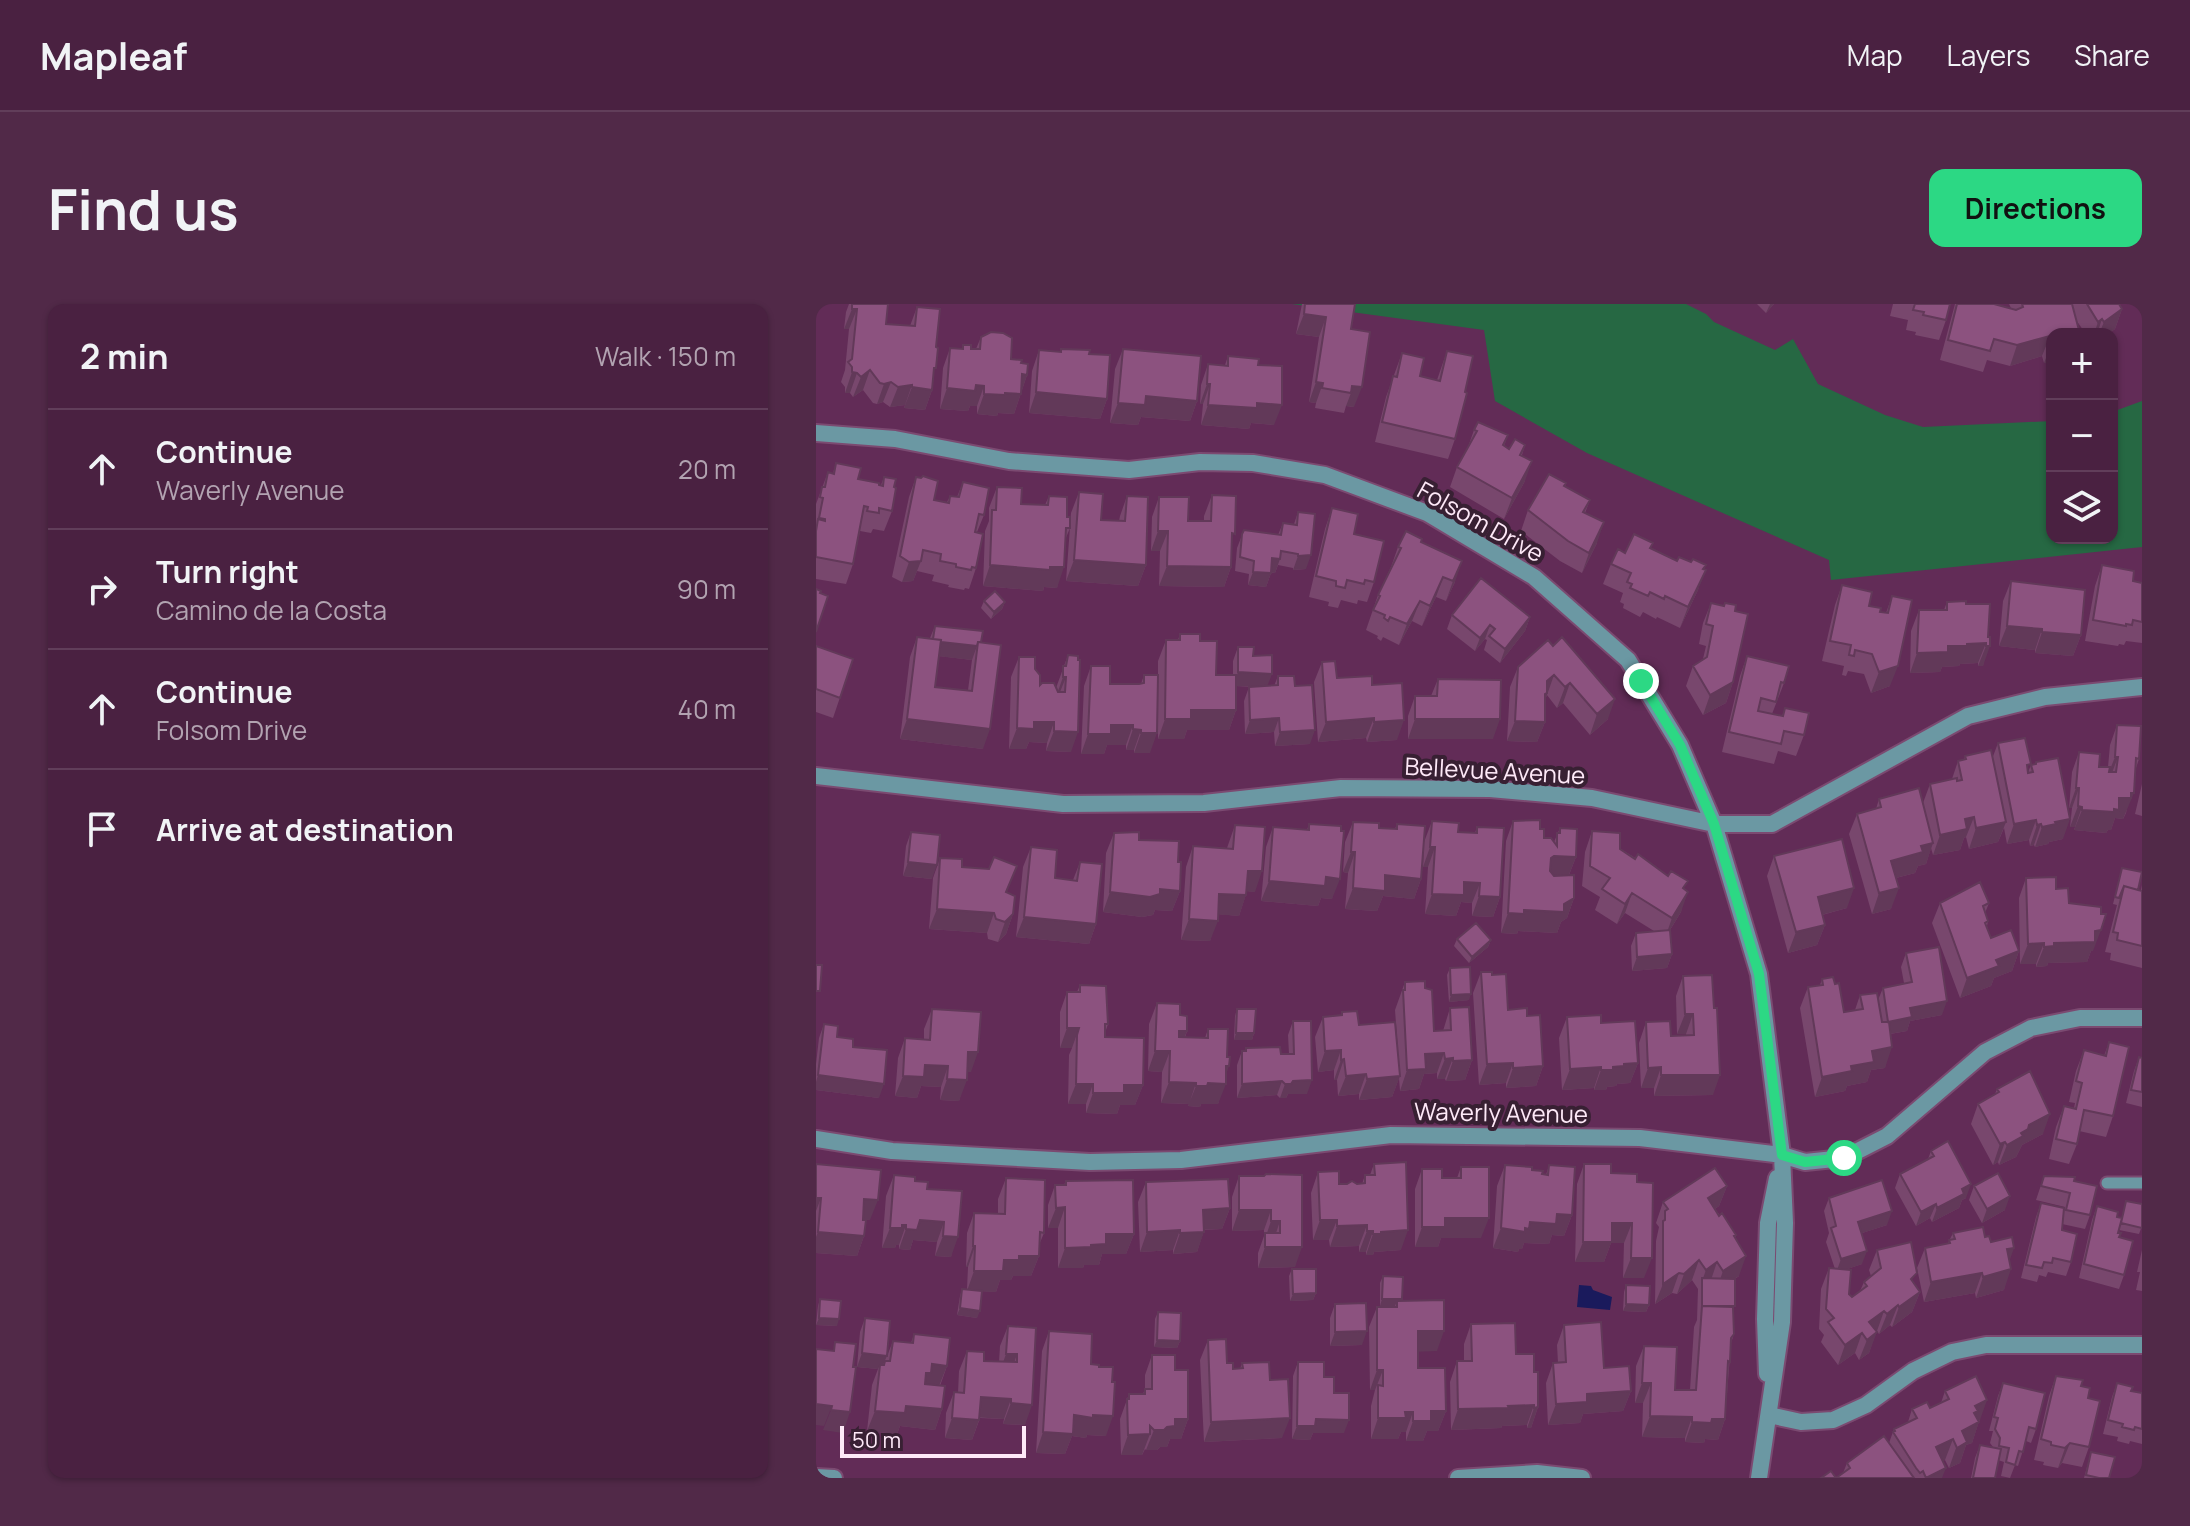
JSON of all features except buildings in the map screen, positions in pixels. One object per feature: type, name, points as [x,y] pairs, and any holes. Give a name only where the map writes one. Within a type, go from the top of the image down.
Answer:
[{"type":"street","name":"Folsom Drive","points":[[816,433],[895,439],[1009,461],[1129,470],[1200,462],[1253,463],[1325,475],[1427,513],[1534,577],[1628,660],[1680,745],[1714,824],[1759,974],[1782,1155],[1785,1223],[1782,1322],[1759,1478]]},
{"type":"street","name":"Bellevue Avenue","points":[[816,776],[1063,804],[1204,803],[1341,788],[1490,789],[1592,798],[1714,824],[1772,824],[1968,716],[2045,697],[2142,687]]},
{"type":"street","name":"Waverly Avenue","points":[[816,1139],[892,1151],[1090,1162],[1181,1160],[1391,1135],[1640,1138],[1782,1155],[1805,1162],[1844,1158],[1887,1136],[1985,1052],[2031,1028],[2080,1018],[2142,1018]]},
{"type":"street","points":[[1769,1415],[1801,1422],[1833,1420],[1866,1405],[1913,1371],[1952,1352],[1986,1345],[2142,1345]]},
{"type":"street","points":[[1458,1478],[1537,1473],[1582,1478]]},
{"type":"street","points":[[816,1477],[834,1478]]},
{"type":"lane","points":[[2107,1183],[2142,1183]]},
{"type":"green space","points":[[1292,304],[1686,304],[1706,314],[1714,322],[1775,350],[1793,339],[1818,384],[1885,415],[1923,427],[2046,421],[2046,544],[2118,544],[2118,410],[2142,401],[2142,547],[1831,580],[1829,560],[1587,453],[1495,401],[1484,330]]},
{"type":"shaded area","points":[[1579,1285],[1591,1286],[1593,1290],[1612,1297],[1610,1310],[1577,1307]]},
{"type":"route","points":[[1641,681],[1680,745],[1714,824],[1759,974],[1782,1155],[1805,1162],[1844,1158]]}]
